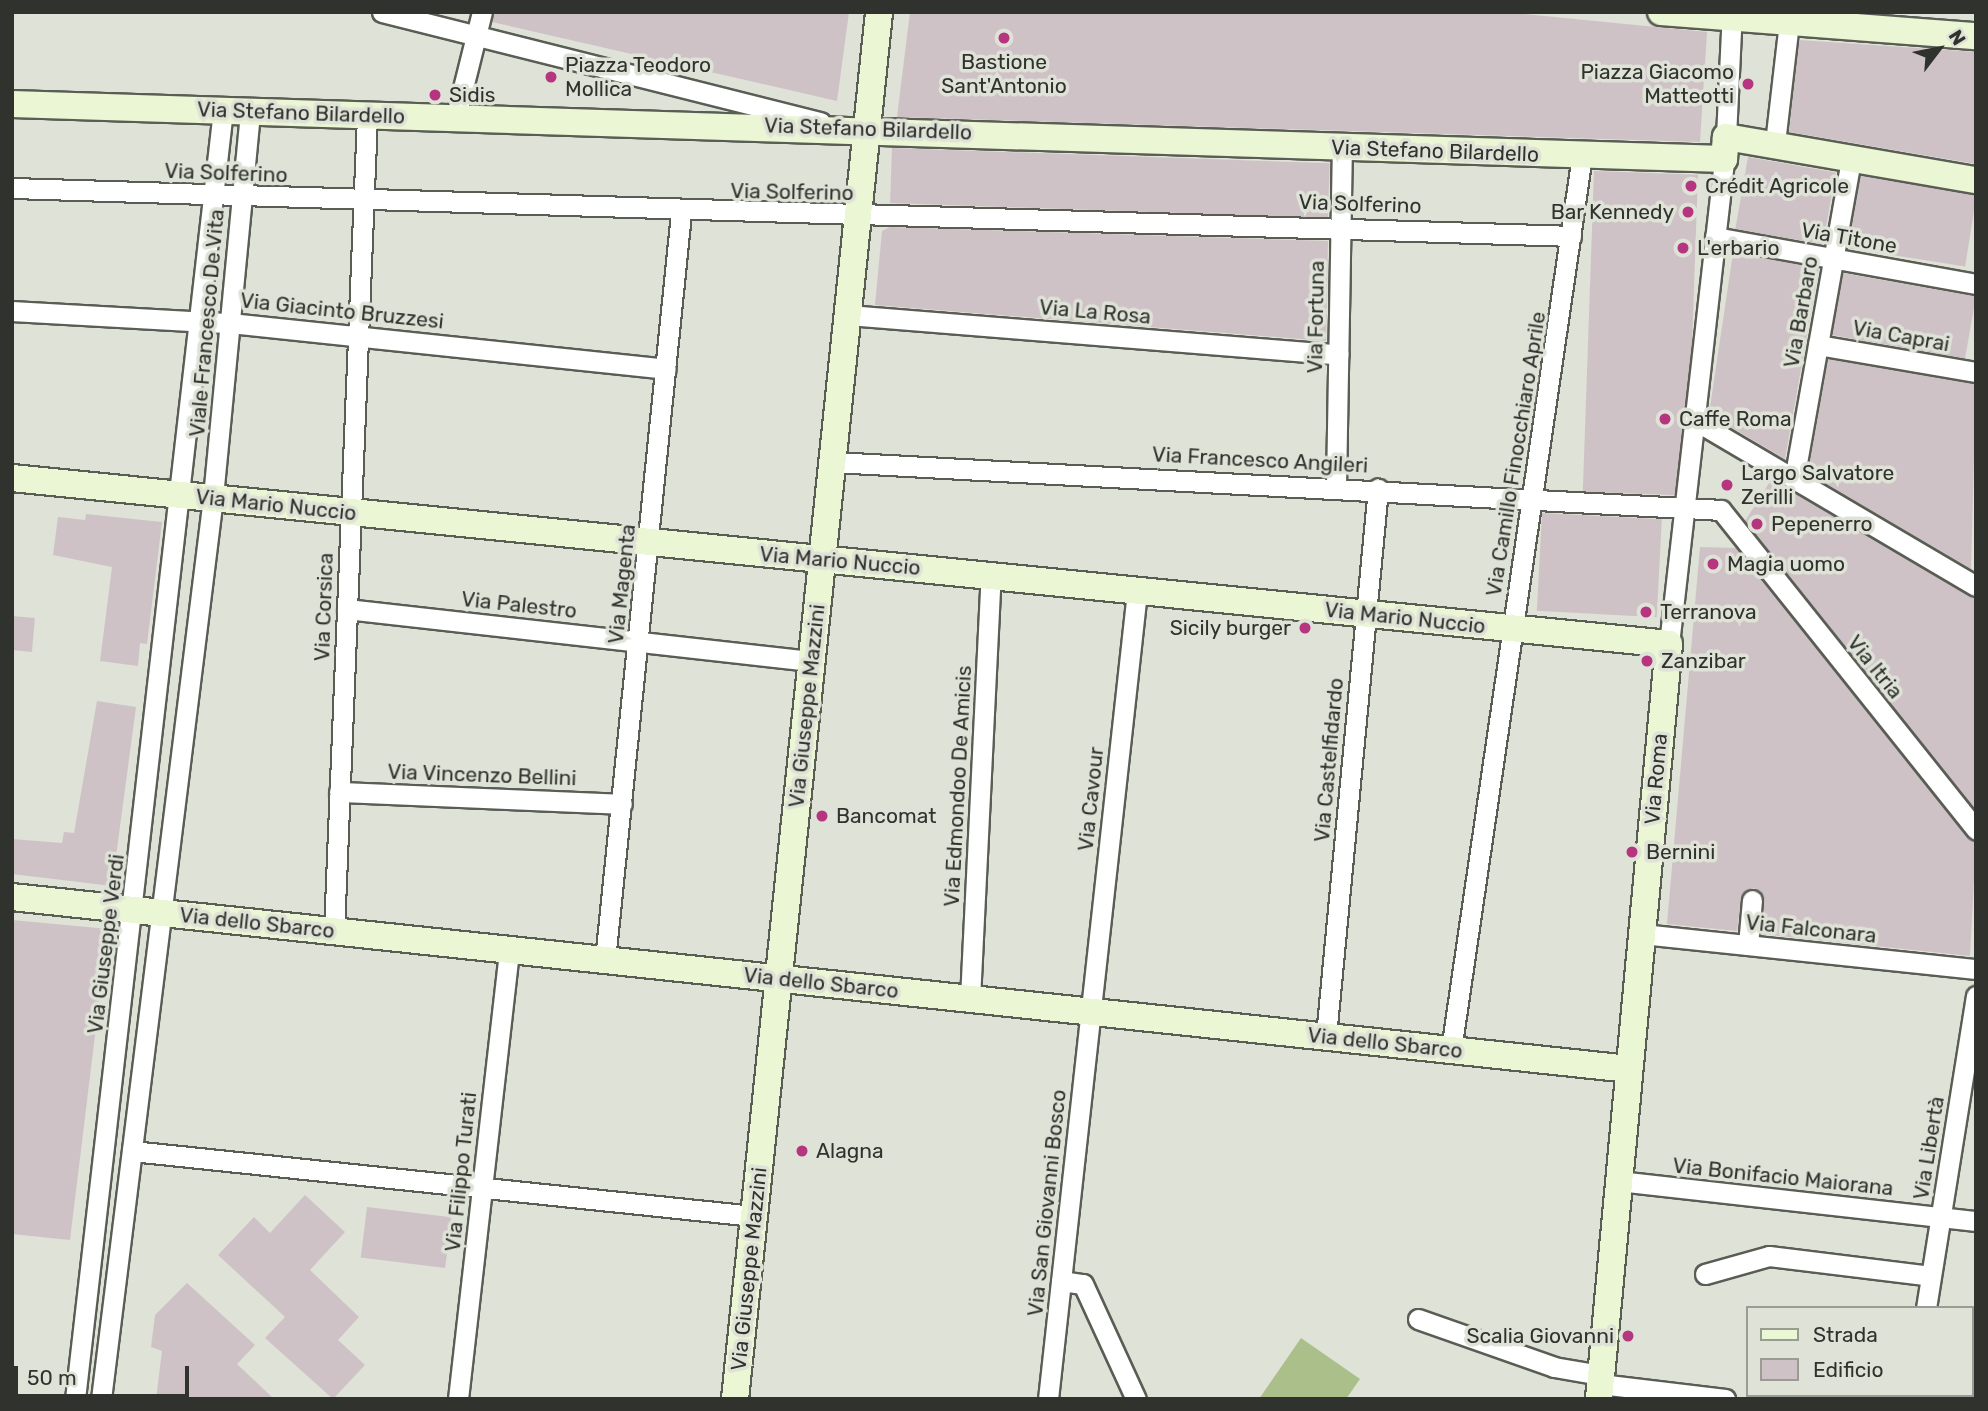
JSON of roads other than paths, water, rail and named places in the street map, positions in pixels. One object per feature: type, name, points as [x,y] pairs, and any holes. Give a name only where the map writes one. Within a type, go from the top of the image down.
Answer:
[{"type":"street","points":[[382,12],[856,128]]},
{"type":"street","points":[[456,116],[481,12]]},
{"type":"street","name":"Via Giuseppe Mazzini","points":[[735,1399],[858,217],[856,128],[879,12]]},
{"type":"street","points":[[1661,12],[1976,36]]},
{"type":"street","points":[[1724,16],[1725,148]]},
{"type":"street","points":[[1775,143],[1789,20]]},
{"type":"street","name":"Via Stefano Bilardello","points":[[12,104],[856,128],[1342,149],[1582,155],[1775,143],[1976,180]]},
{"type":"street","name":"Viale Francesco De Vita","points":[[182,495],[223,111]]},
{"type":"street","name":"Viale Francesco De Vita","points":[[213,498],[250,111]]},
{"type":"street","name":"Via Corsica","points":[[334,931],[367,116]]},
{"type":"street","name":"Via Roma","points":[[1600,1386],[1669,644],[1725,148]]},
{"type":"street","name":"Via Fortuna","points":[[1336,486],[1342,149]]},
{"type":"street","name":"Via Camillo Finocchiaro Aprile","points":[[1451,1050],[1582,155]]},
{"type":"street","name":"Via Barbaro","points":[[1795,474],[1852,159]]},
{"type":"street","name":"Via Solferino","points":[[12,188],[681,213],[1340,225],[1572,236]]},
{"type":"street","name":"Via Magenta","points":[[605,960],[650,544],[681,213]]},
{"type":"street","name":"Via Titone","points":[[1715,237],[1976,284]]},
{"type":"street","name":"Via Giacinto Bruzzesi","points":[[12,311],[201,320],[358,334],[666,369]]},
{"type":"street","name":"Via La Rosa","points":[[848,315],[1338,354]]},
{"type":"street","name":"Via Caprai","points":[[1818,345],[1976,372]]},
{"type":"street","points":[[1694,420],[1795,474],[1976,586]]},
{"type":"street","name":"Via Francesco Angileri","points":[[832,463],[1684,504]]},
{"type":"street","name":"Via Mario Nuccio","points":[[12,478],[1669,644]]},
{"type":"street","name":"Via Castelfidardo","points":[[1326,1037],[1378,488]]},
{"type":"street","name":"Via Giuseppe Verdi","points":[[75,1399],[182,495]]},
{"type":"street","points":[[101,1399],[213,498]]},
{"type":"street","name":"Via Itria","points":[[1684,504],[1721,510],[1976,830]]},
{"type":"street","name":"Via Edmondoo De Amicis","points":[[970,999],[991,576]]},
{"type":"street","name":"Via Cavour","points":[[1091,1012],[1137,591]]},
{"type":"street","name":"Via Palestro","points":[[347,609],[812,661]]},
{"type":"street","name":"Via Vincenzo Bellini","points":[[339,792],[622,803]]},
{"type":"street","name":"Via dello Sbarco","points":[[12,898],[1629,1069]]},
{"type":"street","points":[[1748,945],[1752,900]]},
{"type":"street","name":"Via Falconara","points":[[1642,934],[1976,969]]},
{"type":"street","name":"Via Filippo Turati","points":[[458,1399],[509,950]]},
{"type":"street","name":"Via Libertà","points":[[1926,1306],[1976,996]]},
{"type":"street","name":"Via San Giovanni Bosco","points":[[1048,1399],[1091,1012]]},
{"type":"street","points":[[132,1151],[754,1216]]},
{"type":"street","name":"Via Bonifacio Maiorana","points":[[1619,1181],[1976,1221]]},
{"type":"street","points":[[1705,1274],[1769,1256],[1931,1276]]},
{"type":"street","points":[[1061,1281],[1083,1284],[1136,1399]]},
{"type":"street","points":[[1418,1319],[1600,1386],[1725,1399]]},
{"type":"place","name":"Bastione Sant'Antonio","points":[[1004,38]]},
{"type":"place","name":"Piazza Teodoro Mollica","points":[[551,77]]},
{"type":"place","name":"Piazza Giacomo Matteotti","points":[[1748,84]]},
{"type":"place","name":"Sidis","points":[[435,95]]},
{"type":"place","name":"Crédit Agricole","points":[[1691,186]]},
{"type":"place","name":"Bar Kennedy","points":[[1688,212]]},
{"type":"place","name":"L'erbario","points":[[1683,248]]},
{"type":"place","name":"Caffe Roma","points":[[1665,419]]},
{"type":"place","name":"Largo Salvatore Zerilli","points":[[1727,485]]},
{"type":"place","name":"Pepenerro","points":[[1757,524]]},
{"type":"place","name":"Magia uomo","points":[[1713,564]]},
{"type":"place","name":"Terranova","points":[[1646,612]]},
{"type":"place","name":"Sicily burger","points":[[1305,628]]},
{"type":"place","name":"Zanzibar","points":[[1647,661]]},
{"type":"place","name":"Bancomat","points":[[822,816]]},
{"type":"place","name":"Bernini","points":[[1632,852]]},
{"type":"place","name":"Alagna","points":[[802,1151]]},
{"type":"place","name":"Scalia Giovanni","points":[[1628,1336]]}]
